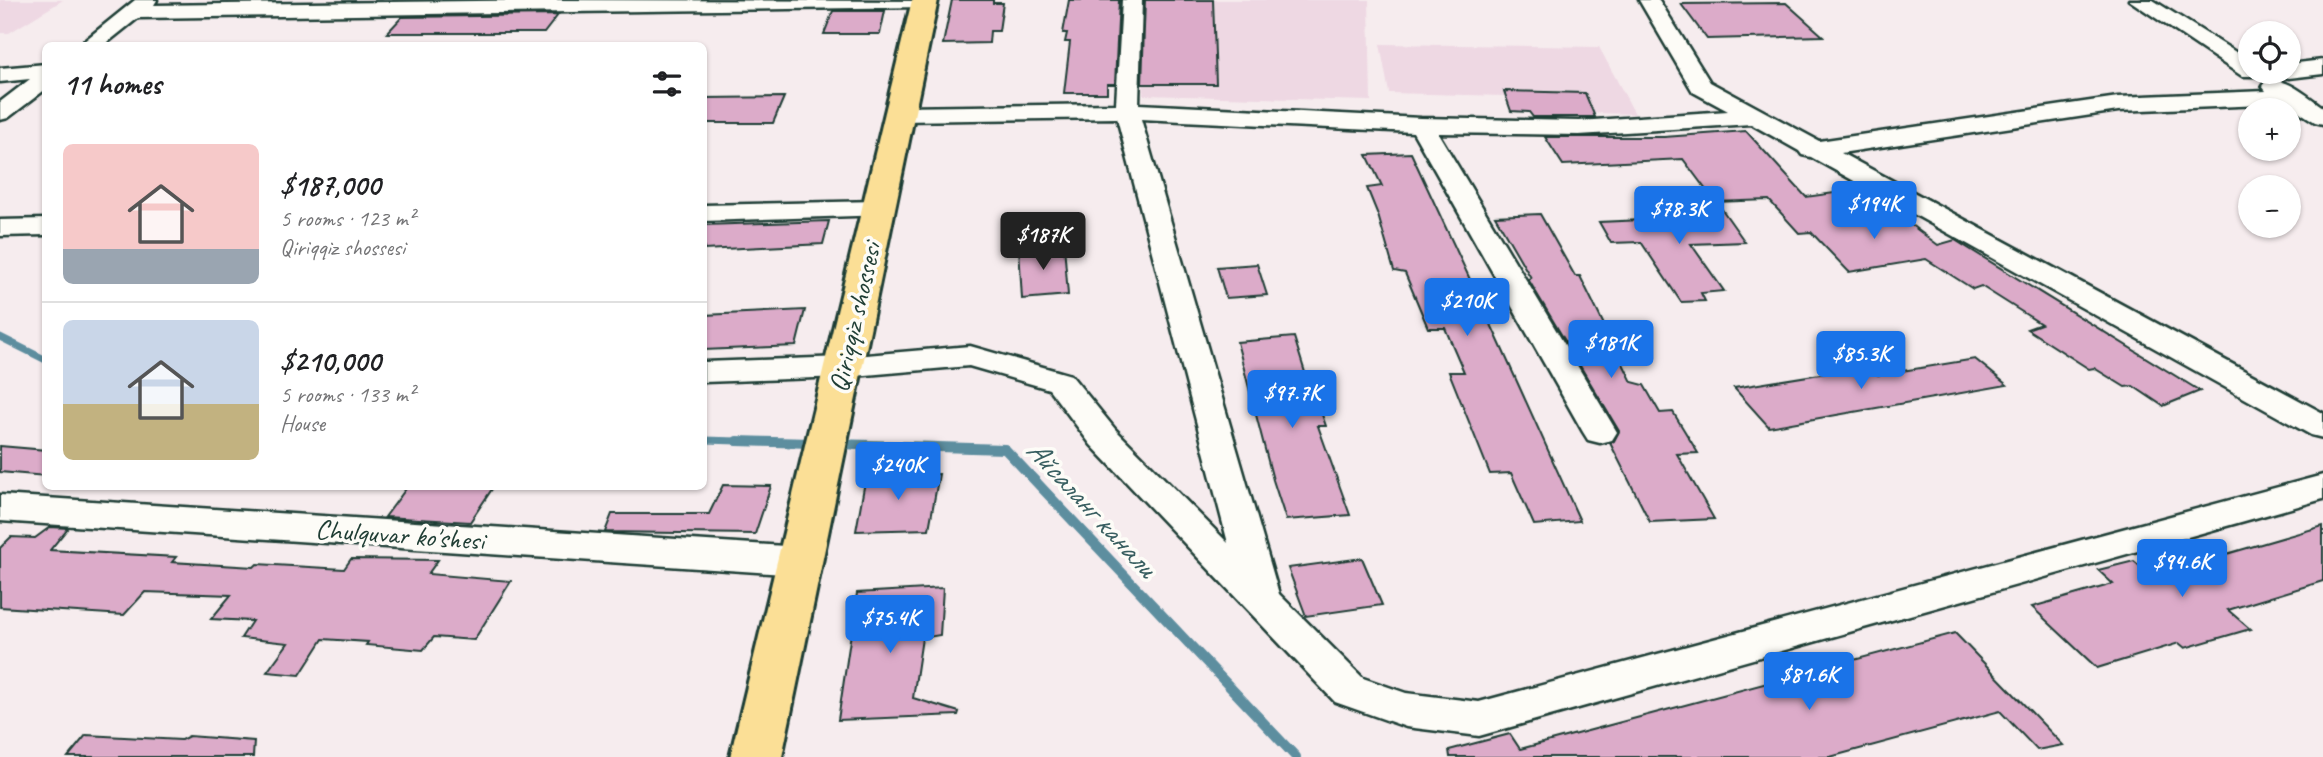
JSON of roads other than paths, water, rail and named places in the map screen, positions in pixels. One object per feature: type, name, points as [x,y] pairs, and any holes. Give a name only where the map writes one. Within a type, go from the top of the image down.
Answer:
[{"type":"main road","name":"Qiriqqiz shossesi","points":[[756,757],[925,0]]},
{"type":"street","points":[[94,42],[140,6],[925,0]]},
{"type":"street","points":[[1132,0],[1127,111],[1262,601]]},
{"type":"street","points":[[1649,0],[1701,88],[2323,427]]},
{"type":"street","points":[[2139,0],[2238,63]]},
{"type":"street","points":[[2301,70],[2323,68]]},
{"type":"street","points":[[0,75],[42,71]]},
{"type":"street","points":[[0,113],[42,81]]},
{"type":"street","points":[[2270,84],[2323,117]]},
{"type":"street","points":[[1811,150],[2118,104],[2291,97]]},
{"type":"street","points":[[899,114],[1127,111],[1421,125],[1579,128],[1753,117]]},
{"type":"street","points":[[1421,125],[1600,432]]},
{"type":"street","points":[[707,213],[878,209]]},
{"type":"street","points":[[0,228],[42,227]]},
{"type":"street","points":[[707,372],[843,367],[970,356],[1060,382],[1103,437],[1349,690],[1406,710],[1479,719],[2323,487]]},
{"type":"street","name":"Chulquvar ko'shesi","points":[[0,508],[800,561]]},
{"type":"waterway","name":"Айсаланг канали","points":[[0,337],[42,358]]},
{"type":"waterway","name":"Айсаланг канали","points":[[707,440],[801,443]]},
{"type":"waterway","name":"Айсаланг канали","points":[[737,441],[813,443]]},
{"type":"waterway","name":"Айсаланг канали","points":[[837,444],[1005,449],[1296,757]]}]
